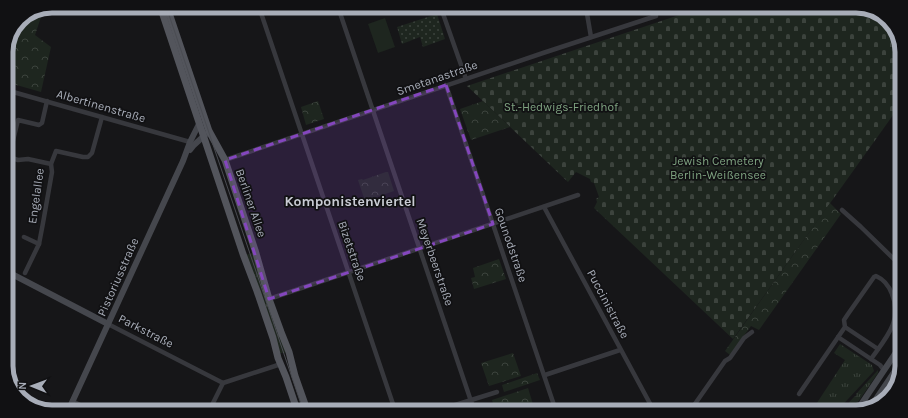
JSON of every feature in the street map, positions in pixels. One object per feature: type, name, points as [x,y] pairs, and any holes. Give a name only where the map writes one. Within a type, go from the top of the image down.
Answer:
[{"type":"main road","name":"Berliner Allee","points":[[162,13],[199,124],[225,160],[255,250],[269,299],[289,352],[305,405]]},
{"type":"main road","name":"Berliner Allee","points":[[169,13],[239,243],[265,314],[295,405]]},
{"type":"street","name":"Bizetstraße","points":[[262,13],[393,405]]},
{"type":"street","name":"Meyerbeerstraße","points":[[340,13],[472,405]]},
{"type":"street","points":[[443,13],[466,79]]},
{"type":"street","points":[[587,13],[591,37]]},
{"type":"street","name":"Smetanastraße","points":[[225,160],[656,16]]},
{"type":"street","name":"Gounodstraße","points":[[446,85],[554,405]]},
{"type":"street","name":"Albertinenstraße","points":[[13,92],[190,142]]},
{"type":"street","points":[[13,141],[18,120],[39,125],[42,123],[48,101]]},
{"type":"street","name":"Engelallee","points":[[25,273],[39,244],[52,172],[51,164],[56,151],[88,157],[92,153],[102,116]]},
{"type":"street","name":"Pistoriusstraße","points":[[70,405],[199,124]]},
{"type":"street","name":"Pistoriusstraße","points":[[186,154],[206,134]]},
{"type":"street","points":[[13,158],[18,160],[28,159],[51,164]]},
{"type":"street","points":[[269,299],[578,195]]},
{"type":"street","name":"Puccinistraße","points":[[544,207],[651,405]]},
{"type":"street","points":[[842,210],[862,227],[895,260]]},
{"type":"street","points":[[24,237],[39,244]]},
{"type":"street","name":"Parkstraße","points":[[13,275],[223,383]]},
{"type":"street","points":[[799,394],[845,327],[844,320],[874,277],[878,276],[885,282],[891,291],[895,303]]},
{"type":"street","points":[[872,359],[890,332],[895,316]]},
{"type":"street","points":[[845,327],[878,350]]},
{"type":"street","points":[[694,405],[725,361],[730,358],[744,338],[752,332]]},
{"type":"street","points":[[838,337],[872,359],[884,370]]},
{"type":"street","points":[[545,375],[620,350]]},
{"type":"street","points":[[861,404],[895,354]]},
{"type":"street","points":[[212,405],[223,383],[281,364]]},
{"type":"street","points":[[876,399],[894,372]]},
{"type":"street","points":[[455,405],[497,392]]},
{"type":"street","points":[[72,401],[80,405]]},
{"type":"highlighted area","points":[[446,85],[493,224],[269,299],[225,160]]},
{"type":"green space","name":"Jewish Cemetery Berlin-Weißensee","points":[[685,13],[863,14],[871,16],[884,24],[892,37],[895,50],[895,112],[733,339],[594,208],[597,202],[596,199],[599,197],[594,183],[591,182],[590,179],[576,172],[568,182],[467,86]]},
{"type":"green space","points":[[42,14],[35,35],[51,47],[41,92],[13,84],[13,50],[14,42],[21,28],[33,18]]},
{"type":"green space","points":[[437,14],[445,39],[423,47],[420,37],[402,44],[397,27]]},
{"type":"green space","points":[[385,18],[395,47],[378,53],[368,24]]},
{"type":"green space","points":[[318,101],[324,119],[306,125],[301,107]]},
{"type":"green space","points":[[483,101],[510,127],[471,140],[460,109]]},
{"type":"green space","points":[[388,172],[394,191],[365,201],[358,180],[363,180]]},
{"type":"green space","points":[[830,203],[841,214],[759,330],[751,326],[730,355],[725,351]]},
{"type":"green space","points":[[253,253],[286,350],[285,353],[278,353],[245,255]]},
{"type":"green space","points":[[499,259],[506,279],[474,289],[471,278],[475,277],[473,268]]},
{"type":"green space","points":[[840,344],[872,365],[874,371],[842,405],[816,405],[845,360],[834,353]]},
{"type":"green space","points":[[513,353],[521,376],[489,386],[481,363]]},
{"type":"green space","points":[[878,370],[878,373],[856,405],[847,405],[857,395],[856,394]]},
{"type":"green space","points":[[537,373],[540,380],[504,392],[502,385]]},
{"type":"green space","points":[[528,388],[533,405],[494,405],[492,400]]},
{"type":"tram line","points":[[168,13],[301,405]]},
{"type":"district","name":"Komponistenviertel","points":[[350,201]]},
{"type":"park label","name":"St.-Hedwigs-Friedhof","points":[[561,107]]}]
